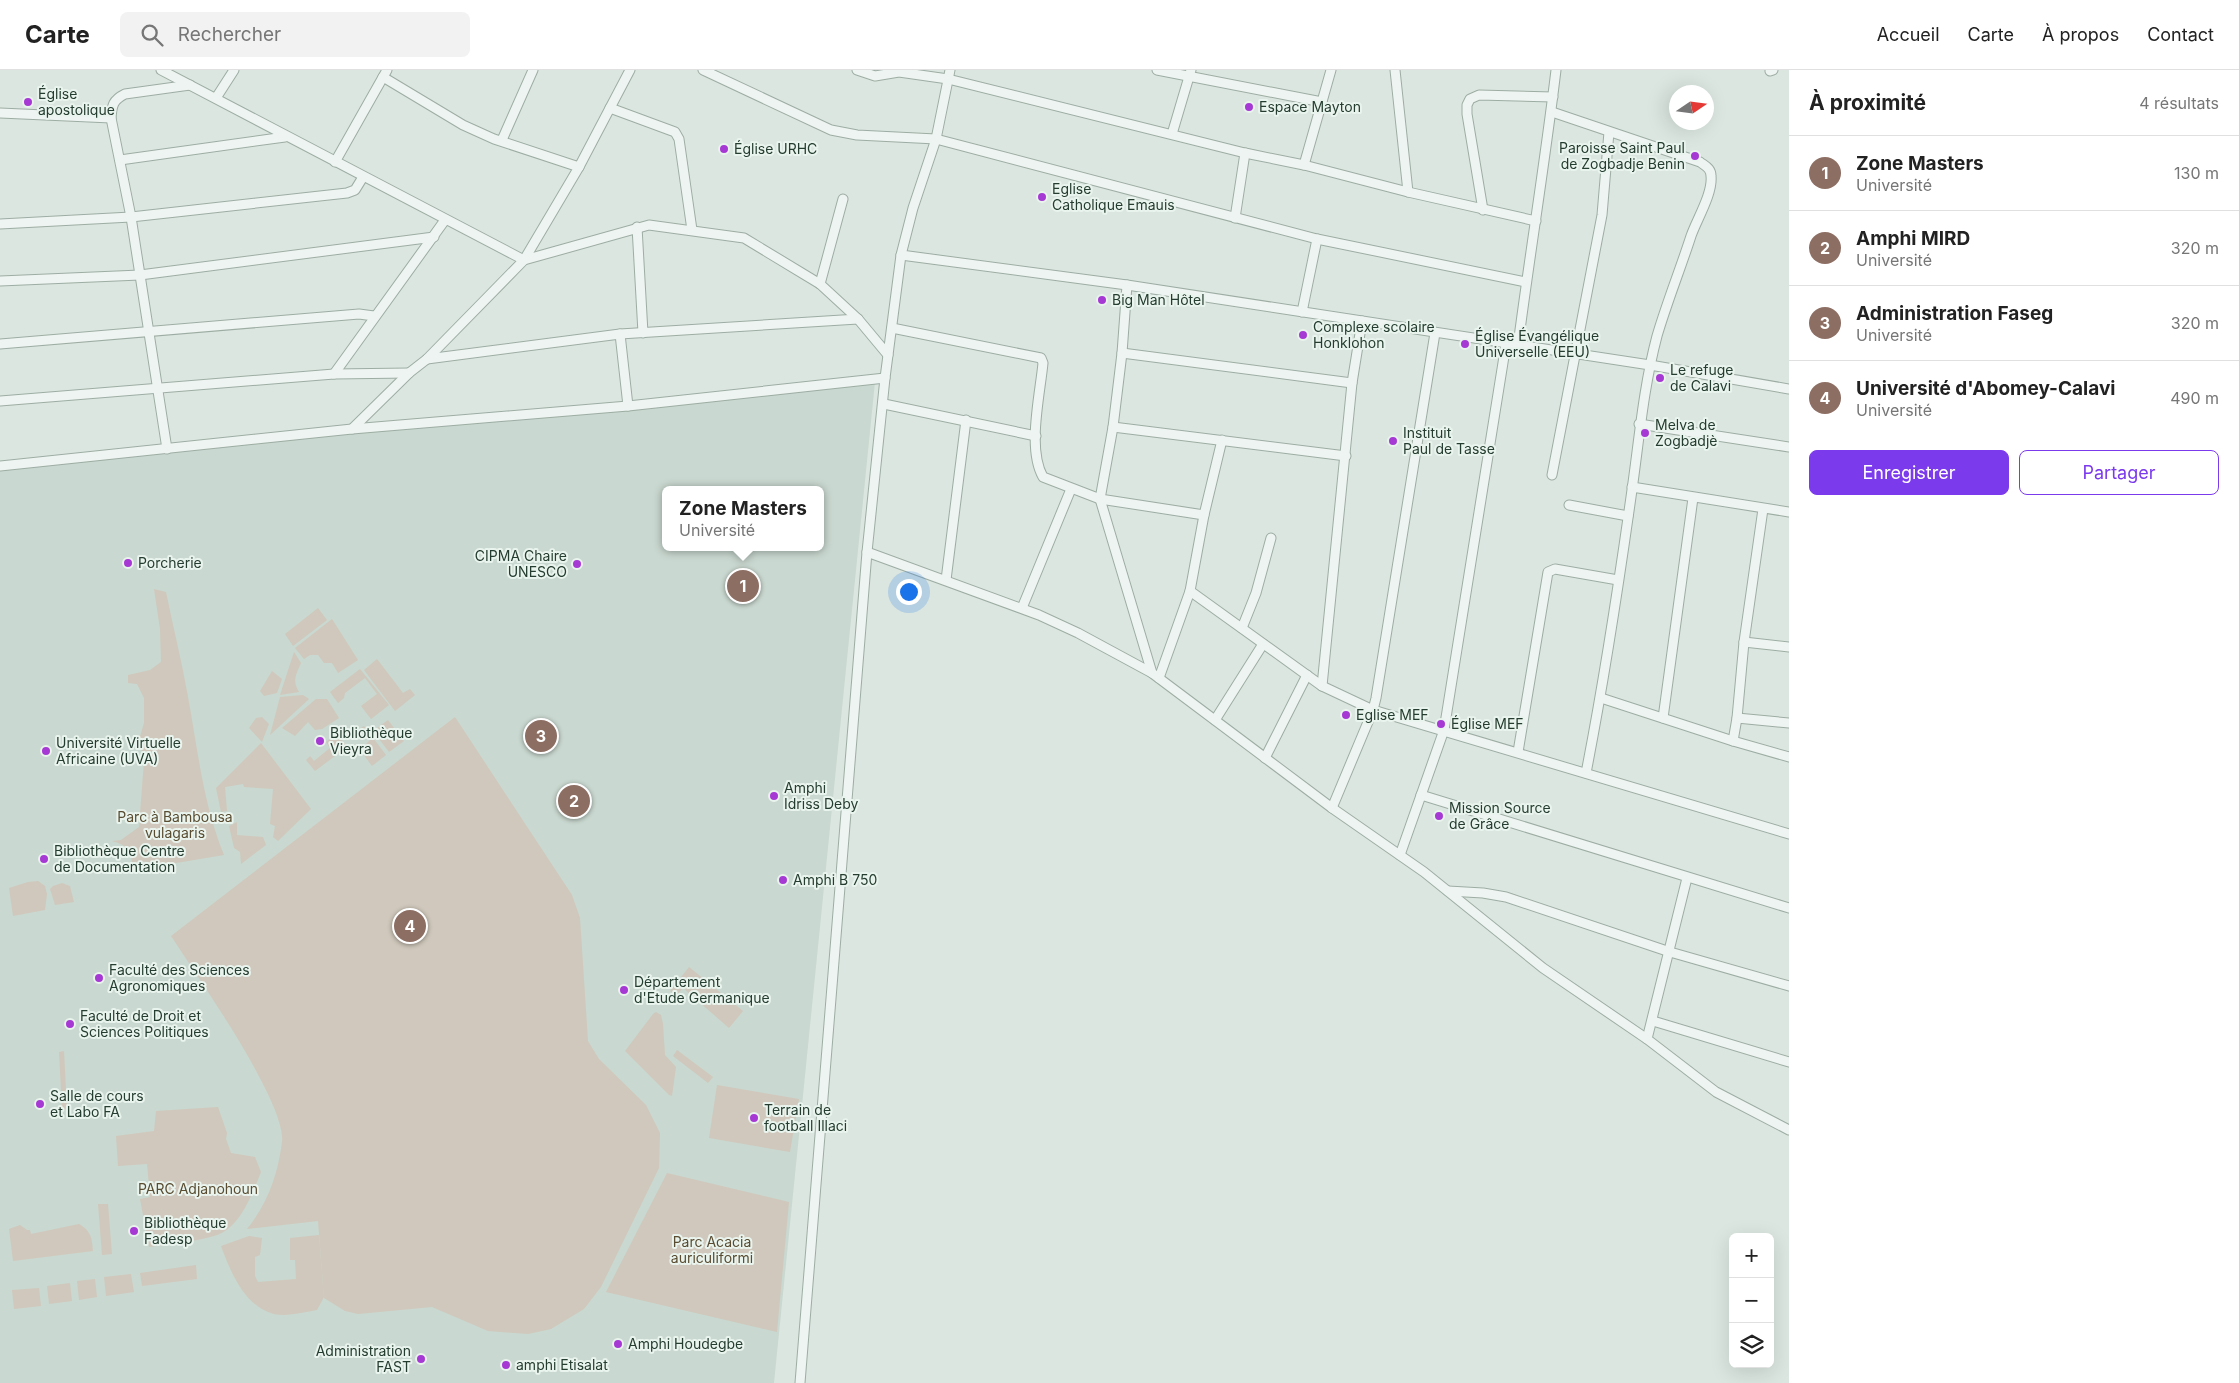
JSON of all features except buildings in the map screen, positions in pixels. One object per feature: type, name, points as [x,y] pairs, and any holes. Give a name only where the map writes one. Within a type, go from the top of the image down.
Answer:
[{"type":"street","points":[[161,70],[216,98],[285,137],[524,260],[637,226],[661,225],[751,241],[820,284],[858,319],[888,356]]},
{"type":"street","points":[[216,98],[234,70]]},
{"type":"street","points":[[502,140],[533,70]]},
{"type":"street","points":[[352,429],[409,373],[427,359],[524,260],[579,167],[630,70]]},
{"type":"street","points":[[703,70],[831,130],[858,135],[936,139],[1317,239],[1526,282]]},
{"type":"street","points":[[856,70],[866,75],[875,76],[899,72],[949,74],[1245,153],[1304,165],[1408,192],[1536,221]]},
{"type":"street","points":[[1157,70],[1189,74],[1322,102]]},
{"type":"street","points":[[1304,165],[1331,70]]},
{"type":"street","points":[[1395,70],[1408,192]]},
{"type":"street","points":[[1518,345],[1552,112],[1556,70]]},
{"type":"street","points":[[335,162],[385,74],[462,125],[579,167]]},
{"type":"street","points":[[800,1383],[867,552],[884,404],[885,378],[901,255],[913,208],[936,139],[949,74]]},
{"type":"street","points":[[1172,134],[1189,74]]},
{"type":"street","points":[[167,449],[131,217],[111,118],[112,105],[117,98],[125,94],[190,86]]},
{"type":"street","points":[[1483,210],[1467,114],[1467,105],[1470,99],[1479,95],[1553,97]]},
{"type":"street","points":[[610,108],[675,132],[679,139],[692,230]]},
{"type":"street","points":[[1552,112],[1700,162],[1710,169],[1712,177],[1702,214],[1692,235],[1666,307],[1650,365],[1639,424],[1628,516],[1601,698],[1586,773]]},
{"type":"street","points":[[0,113],[111,118]]},
{"type":"street","points":[[1552,474],[1602,215],[1609,132]]},
{"type":"street","points":[[120,160],[285,137]]},
{"type":"street","points":[[1235,218],[1245,153]]},
{"type":"street","points":[[0,224],[131,217],[347,193],[355,190],[363,177]]},
{"type":"street","points":[[820,284],[843,199]]},
{"type":"street","points":[[334,374],[374,316],[446,220]]},
{"type":"street","points":[[637,226],[643,333]]},
{"type":"street","points":[[0,281],[140,275],[434,237]]},
{"type":"street","points":[[1302,312],[1317,239]]},
{"type":"street","points":[[901,255],[1127,285],[1650,365],[1789,389]]},
{"type":"street","points":[[1127,285],[1122,353],[1113,427],[1100,499],[1155,676]]},
{"type":"street","points":[[0,344],[359,314],[374,316]]},
{"type":"street","points":[[427,359],[620,334],[858,319]]},
{"type":"street","points":[[1322,686],[1352,383],[1362,321]]},
{"type":"street","points":[[892,328],[1041,358],[1043,363],[1036,436],[1037,468],[1043,478],[1100,499],[1204,514]]},
{"type":"street","points":[[1332,808],[1373,710],[1435,333]]},
{"type":"street","points":[[620,334],[628,406]]},
{"type":"street","points":[[1400,855],[1444,730],[1506,344]]},
{"type":"street","points":[[1122,353],[1352,383]]},
{"type":"street","points":[[0,401],[159,390],[334,374],[409,373]]},
{"type":"street","points":[[0,466],[352,429],[628,406],[885,378]]},
{"type":"street","points":[[884,404],[1036,436]]},
{"type":"street","points":[[946,580],[966,420]]},
{"type":"street","points":[[1639,424],[1789,447]]},
{"type":"street","points":[[1113,427],[1346,456]]},
{"type":"street","points":[[1155,676],[1190,591],[1204,514],[1222,440]]},
{"type":"street","points":[[1632,486],[1693,498],[1789,512]]},
{"type":"street","points":[[1022,608],[1071,489]]},
{"type":"street","points":[[1662,718],[1693,498]]},
{"type":"street","points":[[1569,505],[1628,516]]},
{"type":"street","points":[[1733,741],[1744,642],[1763,509]]},
{"type":"street","points":[[1242,628],[1256,593],[1271,538]]},
{"type":"street","points":[[867,552],[1022,608],[1078,632],[1155,676],[1332,808],[1448,891],[1543,968],[1647,1040],[1716,1092],[1789,1130]]},
{"type":"street","points":[[1518,752],[1548,572],[1555,569],[1618,580]]},
{"type":"street","points":[[1190,591],[1322,686],[1373,710],[1789,834]]},
{"type":"street","points":[[1744,642],[1789,647]]},
{"type":"street","points":[[1215,720],[1263,644]]},
{"type":"street","points":[[1265,758],[1307,675]]},
{"type":"street","points":[[1601,698],[1733,741],[1789,757]]},
{"type":"street","points":[[1737,718],[1789,723]]},
{"type":"street","points":[[1421,795],[1789,908]]},
{"type":"street","points":[[1647,1040],[1687,878]]},
{"type":"street","points":[[1448,891],[1483,893],[1506,897],[1670,952],[1789,986]]},
{"type":"street","points":[[1653,1021],[1789,1062]]},
{"type":"shaded area","points":[[875,382],[774,1383],[0,1383],[0,468],[116,455],[786,393]]},
{"type":"green space","name":"Parc à Bambousa vulagaris","points":[[154,589],[166,592],[186,684],[206,797],[224,855],[170,864],[132,862],[126,848],[112,841],[121,840],[139,827],[144,761],[139,740],[144,723],[144,698],[137,684],[128,683],[128,675],[150,670],[161,662],[160,629]]},
{"type":"green space","points":[[318,608],[327,620],[293,646],[285,634]]},
{"type":"green space","points":[[332,619],[358,660],[338,673],[332,663],[324,663],[318,655],[310,655],[304,659],[295,648]]},
{"type":"green space","points":[[294,652],[301,663],[295,681],[299,692],[280,695]]},
{"type":"green space","points":[[377,659],[403,693],[410,689],[415,695],[395,711],[364,670]]},
{"type":"green space","points":[[360,669],[389,705],[371,719],[361,706],[377,694],[365,678],[345,693],[344,698],[338,703],[330,692]]},
{"type":"green space","points":[[272,671],[282,679],[277,693],[264,696],[260,691]]},
{"type":"green space","points":[[303,695],[309,699],[270,735],[280,697]]},
{"type":"green space","points":[[316,699],[327,699],[339,718],[322,729],[315,730],[308,722],[295,736],[282,728]]},
{"type":"green space","points":[[262,717],[269,724],[262,742],[249,728],[256,718]]},
{"type":"green space","points":[[455,717],[572,895],[580,918],[588,1041],[599,1059],[646,1105],[660,1133],[659,1168],[601,1287],[584,1309],[551,1329],[528,1334],[488,1331],[432,1307],[358,1314],[345,1311],[324,1298],[318,1221],[247,1229],[261,1209],[275,1177],[282,1142],[280,1123],[255,1069],[237,1038],[171,936]]},
{"type":"green space","points":[[388,720],[404,741],[389,752],[373,731]]},
{"type":"green space","points":[[364,726],[386,755],[372,766],[360,750],[370,740],[361,728]]},
{"type":"green space","points":[[337,733],[347,747],[315,771],[306,760],[310,756],[314,761],[330,748],[326,742]]},
{"type":"green space","points":[[261,743],[311,809],[278,841],[273,837],[275,826],[270,824],[273,789],[244,787],[243,784],[225,787],[227,811],[221,812],[216,788]]},
{"type":"green space","points":[[237,822],[237,835],[263,837],[266,845],[241,864],[240,852],[234,848],[229,826]]},
{"type":"green space","points":[[38,881],[45,886],[47,894],[45,910],[13,916],[9,888]]},
{"type":"green space","points":[[62,883],[70,886],[74,902],[55,905],[50,889]]},
{"type":"green space","points":[[689,967],[743,1011],[729,1028],[683,988],[676,996],[670,991]]},
{"type":"green space","points":[[656,1012],[661,1015],[663,1024],[665,1055],[676,1067],[672,1096],[625,1051]]},
{"type":"green space","points":[[677,1050],[713,1077],[708,1083],[673,1056]]},
{"type":"green space","points":[[64,1051],[67,1109],[62,1110],[59,1052]]},
{"type":"green space","name":"Terrain de football Illaci","points":[[717,1085],[799,1099],[790,1152],[709,1138]]},
{"type":"green space","name":"PARC Adjanohoun","points":[[218,1107],[227,1133],[226,1139],[231,1153],[255,1157],[261,1172],[249,1200],[238,1218],[223,1232],[198,1240],[149,1247],[140,1199],[150,1197],[147,1164],[118,1166],[116,1136],[154,1131],[156,1111]]},
{"type":"green space","name":"Parc Acacia auriculiformi","points":[[667,1173],[789,1202],[777,1332],[606,1292]]},
{"type":"green space","points":[[98,1204],[108,1204],[112,1254],[102,1255]]},
{"type":"green space","points":[[79,1224],[90,1235],[93,1251],[13,1261],[9,1229],[20,1225],[30,1230],[31,1234]]},
{"type":"green space","points":[[319,1235],[324,1297],[317,1310],[294,1314],[282,1315],[271,1313],[261,1309],[253,1302],[245,1294],[233,1275],[221,1246],[249,1236],[262,1238],[260,1255],[255,1257],[255,1276],[258,1282],[296,1279],[295,1260],[290,1260],[290,1238]]},
{"type":"green space","points":[[196,1265],[197,1279],[142,1286],[140,1273]]},
{"type":"green space","points":[[131,1274],[134,1292],[106,1296],[104,1277]]},
{"type":"green space","points":[[95,1279],[97,1297],[79,1300],[77,1281]]},
{"type":"green space","points":[[70,1283],[72,1301],[49,1304],[47,1286]]},
{"type":"green space","points":[[39,1288],[41,1306],[14,1309],[12,1290]]},
{"type":"place","name":"Église apostolique","points":[[28,102]]},
{"type":"place","name":"Espace Mayton","points":[[1249,107]]},
{"type":"place","name":"Église URHC","points":[[724,149]]},
{"type":"place","name":"Paroisse Saint Paul de Zogbadje Benin","points":[[1695,156]]},
{"type":"place","name":"Eglise Catholique Emauis","points":[[1042,197]]},
{"type":"place","name":"Big Man Hôtel","points":[[1102,300]]},
{"type":"place","name":"Complexe scolaire Honklohon","points":[[1303,335]]},
{"type":"place","name":"Église Évangélique Universelle (EEU)","points":[[1465,344]]},
{"type":"place","name":"Le refuge de Calavi","points":[[1660,378]]},
{"type":"place","name":"Melva de Zogbadjè","points":[[1645,433]]},
{"type":"place","name":"Instituit Paul de Tasse","points":[[1393,441]]},
{"type":"place","name":"Porcherie","points":[[128,563]]},
{"type":"place","name":"CIPMA Chaire UNESCO","points":[[577,564]]},
{"type":"place","name":"Zone Masters","points":[[743,586]]},
{"type":"place","name":"Eglise MEF","points":[[1346,715]]},
{"type":"place","name":"Église MEF","points":[[1441,724]]},
{"type":"place","name":"Administration Faseg","points":[[541,736]]},
{"type":"place","name":"Bibliothèque Vieyra","points":[[320,741]]},
{"type":"place","name":"Université Virtuelle Africaine (UVA)","points":[[46,751]]},
{"type":"place","name":"Amphi Idriss Deby","points":[[774,796]]},
{"type":"place","name":"Amphi MIRD","points":[[574,801]]},
{"type":"place","name":"Mission Source de Grâce","points":[[1439,816]]},
{"type":"place","name":"Bibliothèque Centre de Documentation","points":[[44,859]]},
{"type":"place","name":"Amphi B 750","points":[[783,880]]},
{"type":"place","name":"Université d'Abomey-Calavi","points":[[410,926]]},
{"type":"place","name":"Faculté des Sciences Agronomiques","points":[[99,978]]},
{"type":"place","name":"Département d'Etude Germanique","points":[[624,990]]},
{"type":"place","name":"Faculté de Droit et Sciences Politiques","points":[[70,1024]]},
{"type":"place","name":"Salle de cours et Labo FA","points":[[40,1104]]},
{"type":"place","name":"Terrain de football Illaci","points":[[754,1118]]},
{"type":"place","name":"Bibliothèque Fadesp","points":[[134,1231]]},
{"type":"place","name":"Amphi Houdegbe","points":[[618,1344]]},
{"type":"place","name":"Administration FAST","points":[[421,1359]]},
{"type":"place","name":"amphi Etisalat","points":[[506,1365]]}]
